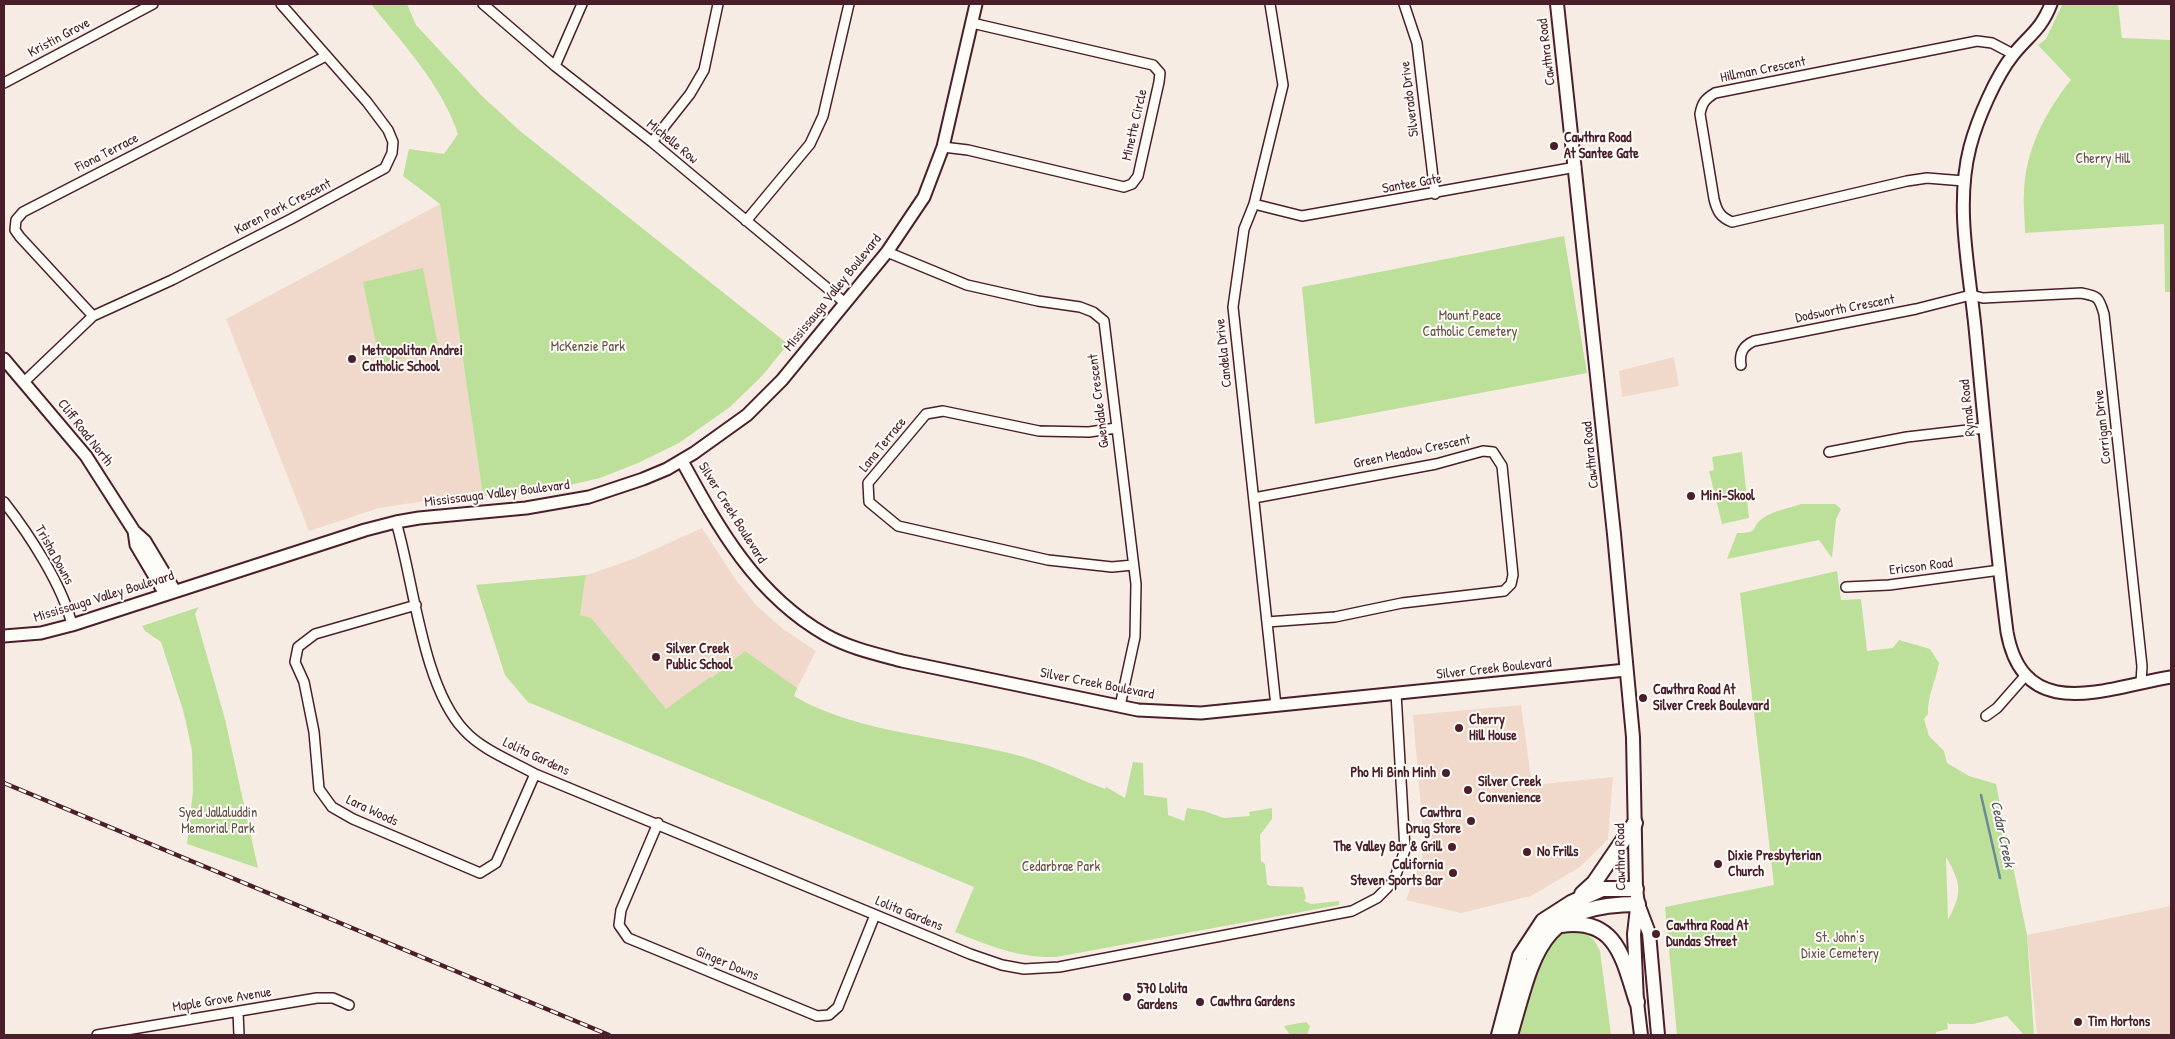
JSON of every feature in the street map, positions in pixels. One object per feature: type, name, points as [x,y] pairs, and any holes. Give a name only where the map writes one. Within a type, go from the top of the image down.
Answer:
[{"type":"main road","name":"Cawthra Road","points":[[1557,4],[1576,167],[1633,736],[1636,889],[1638,904],[1649,933],[1658,1035]]},
{"type":"main road","points":[[1571,903],[1594,883],[1635,823]]},
{"type":"main road","points":[[1499,1035],[1520,956],[1542,921],[1571,903],[1602,890],[1636,889]]},
{"type":"main road","name":"Cawthra Road","points":[[1638,904],[1634,934],[1637,1002],[1641,1035]]},
{"type":"main road","points":[[1510,1035],[1538,948],[1558,926],[1578,912],[1591,908],[1605,905],[1638,904]]},
{"type":"main road","points":[[1558,926],[1578,923],[1601,930],[1621,953],[1637,1002]]},
{"type":"street","name":"Kristin Grove","points":[[4,83],[153,4]]},
{"type":"street","name":"Karen Park Crescent","points":[[24,382],[93,316],[172,280],[292,219],[385,168],[392,153],[393,142],[388,130],[367,102],[281,4]]},
{"type":"street","name":"Michelle Row","points":[[483,4],[555,66],[652,142],[844,302]]},
{"type":"street","points":[[555,66],[582,4]]},
{"type":"street","points":[[652,142],[690,94],[704,70],[718,4]]},
{"type":"street","points":[[746,221],[810,144],[823,116],[849,4]]},
{"type":"street","name":"Mississauga Valley Boulevard","points":[[4,636],[41,633],[72,625],[396,522],[568,502],[643,479],[682,460],[747,416],[782,380],[844,302],[887,252],[924,197],[943,147],[976,4]]},
{"type":"street","name":"Candela Drive","points":[[1270,4],[1283,85],[1254,204],[1244,229],[1233,307],[1276,706]]},
{"type":"street","name":"Silverado Drive","points":[[1404,4],[1417,43],[1435,194]]},
{"type":"street","name":"Rymal Road","points":[[2051,4],[2046,17],[2036,31],[2014,54],[1981,112],[1970,147],[1963,189],[1984,428],[2009,643],[2017,663],[2026,675],[2043,688],[2067,695],[2079,695],[2141,682],[2171,678]]},
{"type":"street","name":"Minette Circle","points":[[943,147],[968,150],[1124,188],[1132,184],[1138,176],[1159,82],[1160,73],[1153,65],[972,23]]},
{"type":"street","name":"Hillman Crescent","points":[[1964,181],[1927,178],[1907,181],[1732,222],[1723,218],[1717,211],[1700,114],[1702,105],[1706,98],[1715,93],[1977,40],[1992,43],[2014,54]]},
{"type":"street","name":"Fiona Terrace","points":[[93,316],[20,237],[15,230],[18,217],[23,212],[326,56]]},
{"type":"street","name":"Santee Gate","points":[[1254,204],[1302,216],[1435,194],[1576,167]]},
{"type":"street","name":"Gwendale Crescent","points":[[887,252],[967,285],[1038,301],[1080,307],[1093,312],[1104,321],[1136,584],[1135,637],[1120,706]]},
{"type":"street","name":"Corrigan Drive","points":[[1971,295],[1983,298],[2081,293],[2094,295],[2100,300],[2104,314],[2108,347],[2142,666],[2141,682]]},
{"type":"street","name":"Dodsworth Crescent","points":[[1742,365],[1740,356],[1742,351],[1754,341],[1916,309],[1971,295]]},
{"type":"street","name":"Cliff Road North","points":[[4,359],[86,456],[134,531],[145,541],[170,593]]},
{"type":"street","name":"Lana Terrace","points":[[1116,428],[1089,432],[1039,431],[943,411],[926,414],[868,483],[869,502],[898,526],[1048,560],[1112,567],[1134,564]]},
{"type":"street","points":[[1829,452],[1907,437],[1984,428]]},
{"type":"street","name":"Green Meadow Crescent","points":[[1254,498],[1436,464],[1483,451],[1492,452],[1502,466],[1513,575],[1510,584],[1504,591],[1495,594],[1402,603],[1335,617],[1267,622]]},
{"type":"street","name":"Silver Creek Boulevard","points":[[682,460],[748,568],[783,605],[827,635],[869,653],[902,661],[1138,710],[1201,713],[1626,670]]},
{"type":"street","name":"Trisha Downs","points":[[4,502],[21,524],[44,564],[69,610],[72,625]]},
{"type":"street","name":"Lolita Gardens","points":[[396,522],[434,680],[448,709],[464,731],[491,750],[535,774],[658,823],[970,954],[1002,965],[1024,969],[1059,967],[1352,911],[1377,898],[1394,880],[1405,850],[1396,693]]},
{"type":"street","name":"Ericson Road","points":[[1846,587],[1888,585],[2000,570]]},
{"type":"street","name":"Lara Woods","points":[[416,605],[316,634],[298,647],[295,662],[304,682],[314,732],[319,789],[332,807],[353,819],[480,873],[496,863],[535,774]]},
{"type":"street","points":[[1986,716],[1997,708],[2026,675]]},
{"type":"street","name":"Ginger Downs","points":[[658,823],[621,910],[619,925],[628,938],[816,1016],[830,1015],[838,1007],[875,915]]},
{"type":"street","name":"Maple Grove Avenue","points":[[100,1035],[317,998],[333,998],[350,1005]]},
{"type":"street","points":[[238,1012],[240,1035]]},
{"type":"shaded area","name":"Metropolitan Andrei Catholic School","points":[[440,204],[483,496],[437,499],[379,508],[309,531],[226,319]]},
{"type":"shaded area","points":[[1674,357],[1679,386],[1622,397],[1619,371]]},
{"type":"shaded area","name":"Silver Creek Public School","points":[[702,528],[736,580],[757,606],[783,629],[816,651],[793,696],[730,786],[528,702],[505,675],[476,585],[587,575],[633,559]]},
{"type":"shaded area","points":[[1521,705],[1532,785],[1613,777],[1608,839],[1580,867],[1531,896],[1461,913],[1406,900],[1422,858],[1424,844],[1413,715]]},
{"type":"shaded area","points":[[2171,906],[2171,1035],[2037,1035],[2027,935]]},
{"type":"green space","name":"McKenzie Park","points":[[371,4],[407,4],[416,25],[482,96],[520,131],[788,344],[762,376],[730,407],[679,443],[638,463],[600,478],[557,488],[483,496],[440,204],[403,176],[409,149],[444,154],[458,134],[442,98],[432,82],[409,50]]},
{"type":"green space","name":"Cherry Hill","points":[[2118,4],[2122,38],[2171,40],[2171,292],[2165,292],[2164,224],[2025,233],[2025,177],[2032,147],[2053,105],[2071,80],[2038,45],[2046,39],[2062,5]]},
{"type":"green space","name":"Mount Peace Catholic Cemetery","points":[[1564,236],[1587,373],[1315,424],[1302,287]]},
{"type":"green space","points":[[423,268],[439,351],[380,363],[363,282]]},
{"type":"green space","points":[[1742,452],[1749,518],[1722,524],[1709,471],[1714,470],[1712,457]]},
{"type":"green space","points":[[1801,504],[1835,504],[1841,509],[1836,519],[1832,558],[1819,540],[1727,559],[1737,533],[1753,531],[1759,521],[1767,516]]},
{"type":"green space","name":"St. John’s Dixie Cemetery","points":[[1837,571],[1841,600],[1861,599],[1867,651],[1893,648],[1899,640],[1930,649],[1939,663],[1929,701],[1928,714],[1924,719],[1929,736],[1944,751],[1947,763],[1969,776],[1996,784],[2027,935],[2034,1035],[2024,1035],[2007,1016],[1973,1024],[1949,1024],[1947,1022],[1948,1029],[1936,1032],[1936,1035],[1677,1035],[1665,907],[1774,885],[1740,593]],"holes":[[[1946,857],[1955,874],[1958,888],[1956,902],[1948,920]]]},
{"type":"green space","name":"Cedarbrae Park","points":[[587,575],[580,615],[591,618],[666,709],[710,677],[712,678],[745,651],[797,688],[794,696],[820,709],[876,727],[1024,757],[1105,789],[1106,787],[1125,798],[1133,762],[1143,763],[1144,795],[1167,798],[1168,815],[1184,821],[1187,808],[1204,811],[1224,818],[1250,816],[1249,812],[1272,808],[1272,819],[1260,835],[1261,861],[1265,864],[1267,884],[1270,886],[1303,887],[1306,898],[1304,901],[1311,904],[1339,901],[1339,905],[1056,957],[1017,953],[955,932],[974,887],[528,702],[505,675],[476,585]]},
{"type":"green space","name":"Syed Jallaluddin Memorial Park","points":[[199,607],[195,614],[225,719],[258,868],[187,844],[193,791],[192,750],[183,710],[161,642],[145,631],[142,626]]},
{"type":"green space","points":[[1574,929],[1590,936],[1600,951],[1611,1035],[1519,1035],[1533,979],[1544,950],[1553,939]]},
{"type":"green space","points":[[1306,1022],[1310,1026],[1307,1035],[1290,1035],[1284,1026]]},
{"type":"waterway","name":"Cedar Creek","points":[[1981,795],[2000,878]]},
{"type":"railway","points":[[4,783],[609,1035]]},
{"type":"place","name":"Cawthra Road At Santee Gate","points":[[1554,146]]},
{"type":"place","name":"Metropolitan Andrei Catholic School","points":[[352,359]]},
{"type":"place","name":"Mini-Skool","points":[[1691,496]]},
{"type":"place","name":"Silver Creek Public School","points":[[656,657]]},
{"type":"place","name":"Cawthra Road At Silver Creek Boulevard","points":[[1643,698]]},
{"type":"place","name":"Cherry Hill House","points":[[1459,728]]},
{"type":"place","name":"Pho Mi Binh Minh","points":[[1446,773]]},
{"type":"place","name":"Silver Creek Convenience","points":[[1468,790]]},
{"type":"place","name":"Cawthra Drug Store","points":[[1471,821]]},
{"type":"place","name":"The Valley Bar & Grill","points":[[1452,847]]},
{"type":"place","name":"No Frills","points":[[1527,852]]},
{"type":"place","name":"Dixie Presbyterian Church","points":[[1718,864]]},
{"type":"place","name":"California Steven Sports Bar","points":[[1453,873]]},
{"type":"place","name":"Cawthra Road At Dundas Street","points":[[1656,934]]},
{"type":"place","name":"570 Lolita Gardens","points":[[1127,997]]},
{"type":"place","name":"Cawthra Gardens","points":[[1200,1002]]},
{"type":"place","name":"Tim Hortons","points":[[2078,1022]]}]
